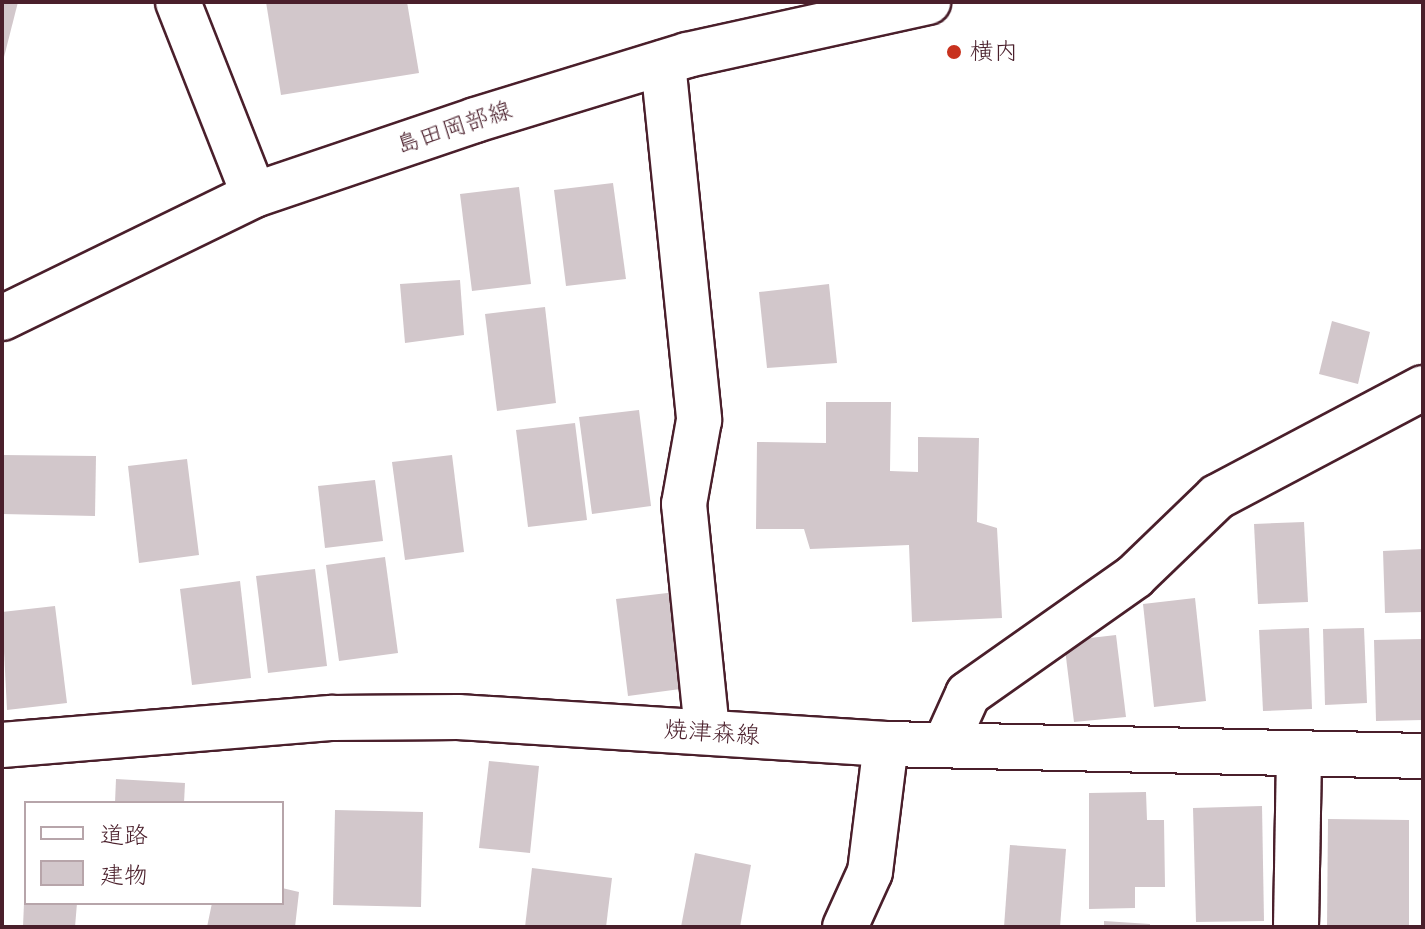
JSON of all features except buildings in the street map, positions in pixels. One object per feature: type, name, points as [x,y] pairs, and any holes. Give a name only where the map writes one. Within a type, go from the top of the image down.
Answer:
[{"type":"main road","points":[[178,2],[254,195]]},
{"type":"main road","name":"島田岡部線","points":[[2,318],[254,195],[663,63],[928,2]]},
{"type":"main road","points":[[663,63],[699,420],[684,504],[707,732]]},
{"type":"main road","points":[[945,745],[968,694],[1135,576],[1217,497],[1423,388]]},
{"type":"main road","name":"焼津森線","points":[[2,745],[333,718],[458,717],[886,744],[1423,756]]},
{"type":"main road","points":[[845,927],[870,872],[886,744]]},
{"type":"main road","points":[[1296,927],[1299,755]]},
{"type":"place","name":"横内","points":[[954,52]]}]
